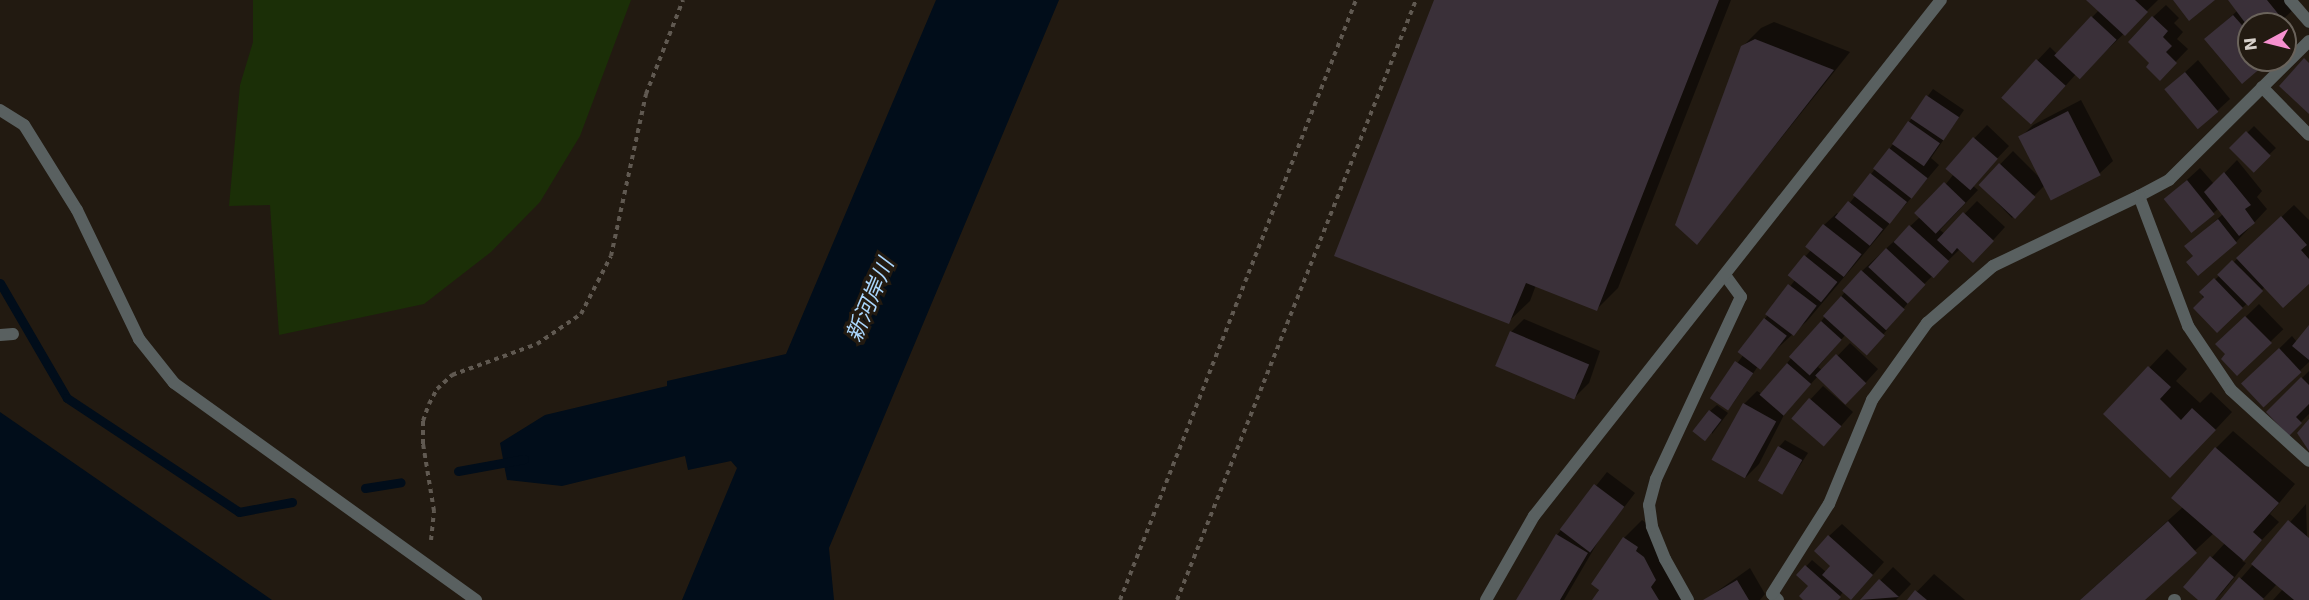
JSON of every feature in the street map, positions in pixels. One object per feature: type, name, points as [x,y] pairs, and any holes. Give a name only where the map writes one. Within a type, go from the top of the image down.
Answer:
[{"type":"street","points":[[1486,600],[1534,516],[1941,0]]},
{"type":"street","points":[[2290,0],[2309,22]]},
{"type":"street","points":[[1778,600],[1772,594],[1829,504],[1872,400],[1927,323],[1993,266],[2169,180],[2309,41]]},
{"type":"street","points":[[2262,87],[2309,135]]},
{"type":"street","points":[[0,110],[24,125],[77,210],[154,362],[210,411],[476,600]]},
{"type":"street","points":[[2139,196],[2188,326],[2231,390],[2309,461]]},
{"type":"street","points":[[1688,600],[1660,548],[1649,506],[1656,479],[1741,297],[1725,275]]},
{"type":"path","points":[[421,559],[434,533],[423,444],[423,421],[429,404],[437,389],[452,375],[537,344],[581,314],[611,256],[646,94],[683,0]]},
{"type":"path","points":[[1120,600],[1356,0]]},
{"type":"path","points":[[1177,600],[1416,0]]},
{"type":"green space","points":[[253,0],[631,0],[580,136],[540,202],[491,252],[424,304],[279,335],[270,205],[229,206],[240,85],[253,42]]},
{"type":"water","name":"新河岸川","points":[[936,0],[1059,0],[829,548],[834,600],[682,600],[737,468],[731,461],[688,470],[685,456],[562,486],[507,480],[504,465],[512,459],[503,459],[500,443],[545,415],[667,386],[667,381],[786,354]]},
{"type":"water","points":[[0,412],[272,600],[0,600]]},
{"type":"building","points":[[1434,0],[1719,0],[1597,311],[1526,283],[1509,324],[1334,256]]},
{"type":"building","points":[[2086,0],[2135,0],[2148,12],[2125,36]]},
{"type":"building","points":[[2173,0],[2215,0],[2189,21]]},
{"type":"building","points":[[2228,0],[2267,0],[2277,12],[2237,12]]},
{"type":"building","points":[[2233,15],[2237,20],[2237,72],[2256,72],[2242,84],[2204,39]]},
{"type":"building","points":[[2091,16],[2117,40],[2080,79],[2054,55]]},
{"type":"building","points":[[2152,16],[2168,31],[2163,37],[2172,46],[2166,52],[2177,63],[2160,81],[2146,67],[2149,63],[2128,42]]},
{"type":"building","points":[[1755,39],[1834,70],[1697,245],[1675,225],[1741,46]]},
{"type":"building","points":[[2304,58],[2309,63],[2309,114],[2279,86],[2292,72],[2297,72],[2297,66]]},
{"type":"building","points":[[2036,59],[2066,86],[2031,124],[2001,98]]},
{"type":"building","points":[[2185,72],[2218,112],[2198,129],[2164,89]]},
{"type":"building","points":[[1926,95],[1959,117],[1944,141],[1910,118]]},
{"type":"building","points":[[2068,111],[2101,175],[2051,201],[2018,136]]},
{"type":"building","points":[[1908,121],[1940,143],[1924,166],[1892,144]]},
{"type":"building","points":[[2246,131],[2271,156],[2254,173],[2229,148]]},
{"type":"building","points":[[1973,137],[1998,159],[1970,190],[1945,169]]},
{"type":"building","points":[[1889,148],[1928,178],[1912,199],[1873,168]]},
{"type":"building","points":[[1999,163],[2036,197],[2015,219],[1979,185]]},
{"type":"building","points":[[2224,172],[2251,205],[2245,209],[2255,223],[2239,236],[2204,192]]},
{"type":"building","points":[[1870,173],[1907,202],[1890,224],[1853,195]]},
{"type":"building","points":[[2187,180],[2215,214],[2191,233],[2164,199]]},
{"type":"building","points":[[1944,182],[1966,203],[1936,234],[1914,213]]},
{"type":"building","points":[[1848,201],[1883,229],[1870,246],[1835,217]]},
{"type":"building","points":[[1963,212],[1994,241],[1973,263],[1957,248],[1952,254],[1937,240]]},
{"type":"building","points":[[2281,216],[2307,245],[2301,250],[2309,259],[2309,284],[2283,308],[2236,258]]},
{"type":"building","points":[[2218,219],[2237,243],[2198,276],[2186,262],[2193,256],[2184,246]]},
{"type":"building","points":[[1823,224],[1862,254],[1844,277],[1805,247]]},
{"type":"building","points":[[1909,225],[1949,261],[1934,278],[1894,242]]},
{"type":"building","points":[[1886,248],[1925,285],[1908,304],[1868,267]]},
{"type":"building","points":[[1804,255],[1837,282],[1821,302],[1788,275]]},
{"type":"building","points":[[2232,260],[2263,291],[2248,306],[2217,275]]},
{"type":"building","points":[[1861,270],[1905,309],[1886,330],[1842,291]]},
{"type":"building","points":[[2214,278],[2243,308],[2217,333],[2193,308],[2204,297],[2199,292]]},
{"type":"building","points":[[1788,284],[1817,306],[1794,336],[1765,314]]},
{"type":"building","points":[[1841,296],[1885,335],[1867,356],[1823,316]]},
{"type":"building","points":[[2245,316],[2272,343],[2237,376],[2221,359],[2225,354],[2215,344]]},
{"type":"building","points":[[1764,318],[1787,336],[1760,370],[1738,352]]},
{"type":"building","points":[[1821,321],[1842,340],[1810,375],[1789,357]]},
{"type":"building","points":[[2309,325],[2309,360],[2292,346]]},
{"type":"building","points":[[1510,331],[1589,365],[1574,400],[1495,366]]},
{"type":"building","points":[[2279,348],[2302,372],[2263,408],[2241,383]]},
{"type":"building","points":[[1836,354],[1866,383],[1845,405],[1815,376]]},
{"type":"building","points":[[1735,361],[1753,373],[1728,411],[1710,398]]},
{"type":"building","points":[[1787,363],[1811,384],[1784,416],[1759,395]]},
{"type":"building","points":[[2148,366],[2171,387],[2160,399],[2181,420],[2192,408],[2216,430],[2170,478],[2103,414]]},
{"type":"building","points":[[2301,377],[2309,385],[2309,404],[2296,417],[2302,423],[2289,436],[2266,412]]},
{"type":"building","points":[[1809,398],[1841,426],[1824,447],[1791,418]]},
{"type":"building","points":[[1743,403],[1776,421],[1745,478],[1711,460]]},
{"type":"building","points":[[1709,410],[1722,420],[1705,441],[1692,431]]},
{"type":"building","points":[[2309,419],[2309,451],[2297,433]]},
{"type":"building","points":[[1778,446],[1802,460],[1782,495],[1758,481]]},
{"type":"building","points":[[2215,447],[2279,503],[2253,532],[2262,540],[2244,561],[2171,498]]},
{"type":"building","points":[[1594,484],[1624,507],[1590,552],[1560,530]]},
{"type":"building","points":[[2288,520],[2309,538],[2309,600],[2294,600],[2251,564]]},
{"type":"building","points":[[2168,521],[2197,553],[2145,600],[2080,600]]},
{"type":"building","points":[[1556,534],[1588,553],[1560,600],[1516,600]]},
{"type":"building","points":[[1828,535],[1873,575],[1851,600],[1822,575],[1830,566],[1814,551]]},
{"type":"building","points":[[1623,537],[1638,547],[1636,551],[1644,557],[1656,580],[1651,587],[1659,600],[1592,600],[1599,590],[1591,584]]},
{"type":"building","points":[[2210,556],[2234,577],[2215,600],[2198,600],[2183,587]]},
{"type":"building","points":[[1805,565],[1841,597],[1838,600],[1803,600],[1799,596],[1808,586],[1796,575]]},
{"type":"building","points":[[2239,577],[2264,599],[2220,600]]},
{"type":"building","points":[[1879,579],[1899,597],[1860,600]]},
{"type":"building","points":[[1737,580],[1749,600],[1703,600]]},
{"type":"building","points":[[1915,590],[1927,600],[1907,600]]},
{"type":"waterway","points":[[0,283],[67,398],[239,512],[292,502]]},
{"type":"waterway","points":[[458,471],[524,459]]},
{"type":"waterway","points":[[365,488],[401,482]]}]
